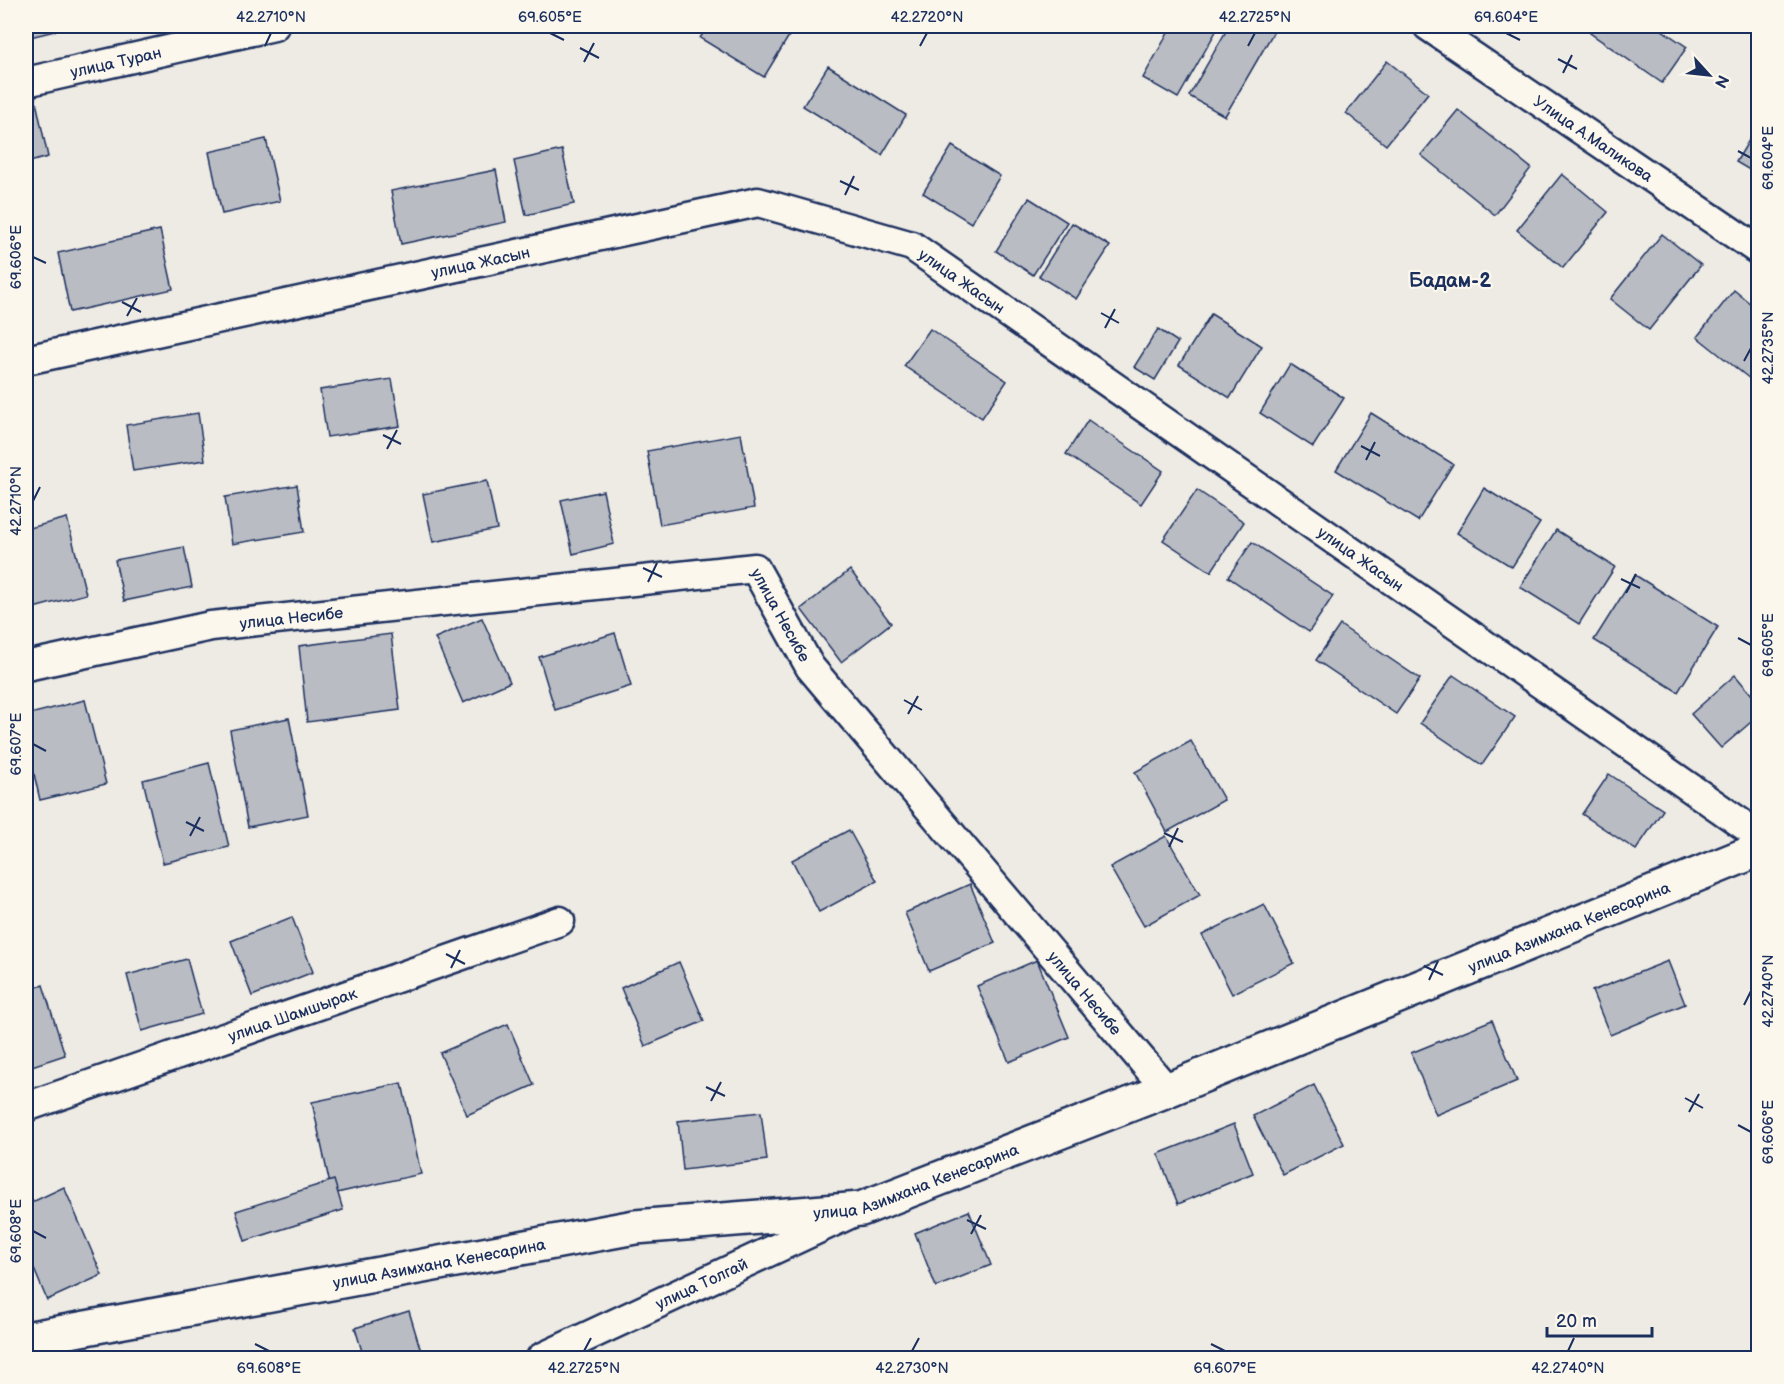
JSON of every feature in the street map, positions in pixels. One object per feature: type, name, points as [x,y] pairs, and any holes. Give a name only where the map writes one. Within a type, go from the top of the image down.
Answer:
[{"type":"street","name":"улица Туран","points":[[26,82],[274,26]]},
{"type":"street","name":"Улица А.Маликова","points":[[1428,26],[1758,250]]},
{"type":"street","name":"улица Жасын","points":[[26,360],[758,202],[912,246],[1758,835]]},
{"type":"street","name":"улица Несибе","points":[[26,666],[211,626],[755,568],[810,667],[1167,1090]]},
{"type":"street","name":"улица Азимхана Кенесарина","points":[[26,1339],[635,1227],[861,1209],[1167,1090],[1758,850]]},
{"type":"street","name":"улица Шамшырак","points":[[26,1107],[560,921]]},
{"type":"street","name":"улица Толгай","points":[[541,1359],[861,1209]]},
{"type":"building","points":[[26,26],[54,26],[55,31],[26,38]]},
{"type":"building","points":[[708,26],[783,26],[792,31],[764,77],[700,38]]},
{"type":"building","points":[[1172,26],[1219,26],[1178,98],[1143,78]]},
{"type":"building","points":[[1229,26],[1277,26],[1225,116],[1189,96]]},
{"type":"building","points":[[1595,26],[1656,26],[1687,47],[1662,83],[1590,33]]},
{"type":"building","points":[[1387,61],[1428,93],[1386,145],[1346,113]]},
{"type":"building","points":[[828,66],[906,115],[882,155],[803,106]]},
{"type":"building","points":[[35,97],[48,157],[26,163],[26,99]]},
{"type":"building","points":[[1458,110],[1531,168],[1495,215],[1421,155]]},
{"type":"building","points":[[1758,125],[1758,175],[1736,162]]},
{"type":"building","points":[[266,139],[280,201],[222,214],[209,152]]},
{"type":"building","points":[[952,146],[1000,176],[971,223],[923,193]]},
{"type":"building","points":[[562,150],[574,204],[526,215],[514,161]]},
{"type":"building","points":[[496,170],[506,222],[401,244],[391,191]]},
{"type":"building","points":[[1562,174],[1608,212],[1563,268],[1517,230]]},
{"type":"building","points":[[1029,198],[1067,222],[1033,275],[996,251]]},
{"type":"building","points":[[1072,223],[1110,246],[1076,299],[1039,276]]},
{"type":"building","points":[[160,230],[173,289],[70,312],[58,253]]},
{"type":"building","points":[[1662,234],[1701,265],[1649,330],[1610,299]]},
{"type":"building","points":[[1734,290],[1758,310],[1758,378],[1755,383],[1697,337]]},
{"type":"building","points":[[1211,314],[1262,346],[1230,398],[1179,365]]},
{"type":"building","points":[[930,329],[1007,381],[982,418],[904,366]]},
{"type":"building","points":[[1158,329],[1178,342],[1155,380],[1134,367]]},
{"type":"building","points":[[1290,364],[1344,398],[1313,447],[1260,413]]},
{"type":"building","points":[[392,379],[400,426],[327,437],[320,390]]},
{"type":"building","points":[[198,413],[205,460],[133,471],[126,425]]},
{"type":"building","points":[[1371,413],[1453,464],[1418,521],[1336,470]]},
{"type":"building","points":[[1088,420],[1163,471],[1141,504],[1066,454]]},
{"type":"building","points":[[741,434],[754,508],[660,525],[647,451]]},
{"type":"building","points":[[487,481],[497,529],[433,542],[423,494]]},
{"type":"building","points":[[297,485],[304,532],[232,544],[225,497]]},
{"type":"building","points":[[1484,488],[1540,523],[1512,567],[1457,533]]},
{"type":"building","points":[[1197,490],[1244,522],[1211,572],[1163,540]]},
{"type":"building","points":[[603,491],[614,544],[573,554],[561,500]]},
{"type":"building","points":[[67,518],[86,594],[26,610],[26,529]]},
{"type":"building","points":[[1556,530],[1615,567],[1579,624],[1520,587]]},
{"type":"building","points":[[1252,542],[1333,596],[1309,632],[1228,577]]},
{"type":"building","points":[[184,547],[192,587],[124,601],[115,560]]},
{"type":"building","points":[[850,570],[891,623],[841,662],[801,609]]},
{"type":"building","points":[[1635,575],[1718,627],[1678,692],[1594,640]]},
{"type":"building","points":[[482,618],[510,682],[463,703],[435,638]]},
{"type":"building","points":[[1340,625],[1420,679],[1396,714],[1316,660]]},
{"type":"building","points":[[615,633],[631,686],[555,710],[539,657]]},
{"type":"building","points":[[391,634],[400,710],[307,722],[299,646]]},
{"type":"building","points":[[1453,675],[1515,717],[1482,765],[1420,723]]},
{"type":"building","points":[[1735,675],[1758,702],[1758,716],[1721,748],[1691,714]]},
{"type":"building","points":[[85,700],[106,784],[40,800],[26,739],[26,715]]},
{"type":"building","points":[[289,718],[308,815],[248,827],[230,730]]},
{"type":"building","points":[[1191,741],[1224,800],[1167,832],[1135,772]]},
{"type":"building","points":[[209,763],[229,847],[163,863],[143,780]]},
{"type":"building","points":[[1609,774],[1663,810],[1636,850],[1582,814]]},
{"type":"building","points":[[849,830],[877,881],[819,912],[792,860]]},
{"type":"building","points":[[1166,836],[1200,895],[1144,926],[1110,867]]},
{"type":"building","points":[[970,884],[995,943],[929,971],[905,913]]},
{"type":"building","points":[[1264,904],[1294,963],[1232,994],[1202,935]]},
{"type":"building","points":[[292,917],[313,972],[252,996],[231,941]]},
{"type":"building","points":[[187,959],[202,1014],[142,1031],[127,975]]},
{"type":"building","points":[[1037,960],[1069,1037],[1009,1062],[977,986]]},
{"type":"building","points":[[1668,961],[1685,1004],[1610,1035],[1592,991]]},
{"type":"building","points":[[679,962],[704,1021],[645,1046],[621,988]]},
{"type":"building","points":[[43,985],[65,1055],[26,1068],[26,991]]},
{"type":"building","points":[[1492,1020],[1517,1081],[1436,1115],[1411,1053]]},
{"type":"building","points":[[508,1024],[534,1085],[467,1115],[440,1053]]},
{"type":"building","points":[[402,1083],[421,1174],[332,1194],[312,1102]]},
{"type":"building","points":[[1314,1085],[1344,1144],[1283,1175],[1253,1116]]},
{"type":"building","points":[[761,1112],[767,1160],[683,1170],[678,1121]]},
{"type":"building","points":[[1234,1124],[1253,1173],[1178,1204],[1158,1154]]},
{"type":"building","points":[[334,1180],[343,1210],[245,1241],[236,1211]]},
{"type":"building","points":[[64,1187],[102,1275],[47,1300],[26,1250],[26,1205]]},
{"type":"building","points":[[969,1211],[991,1265],[936,1287],[915,1233]]},
{"type":"building","points":[[409,1311],[423,1358],[364,1358],[355,1328]]},
{"type":"district","name":"Бадам-2","points":[[1450,280]]}]
